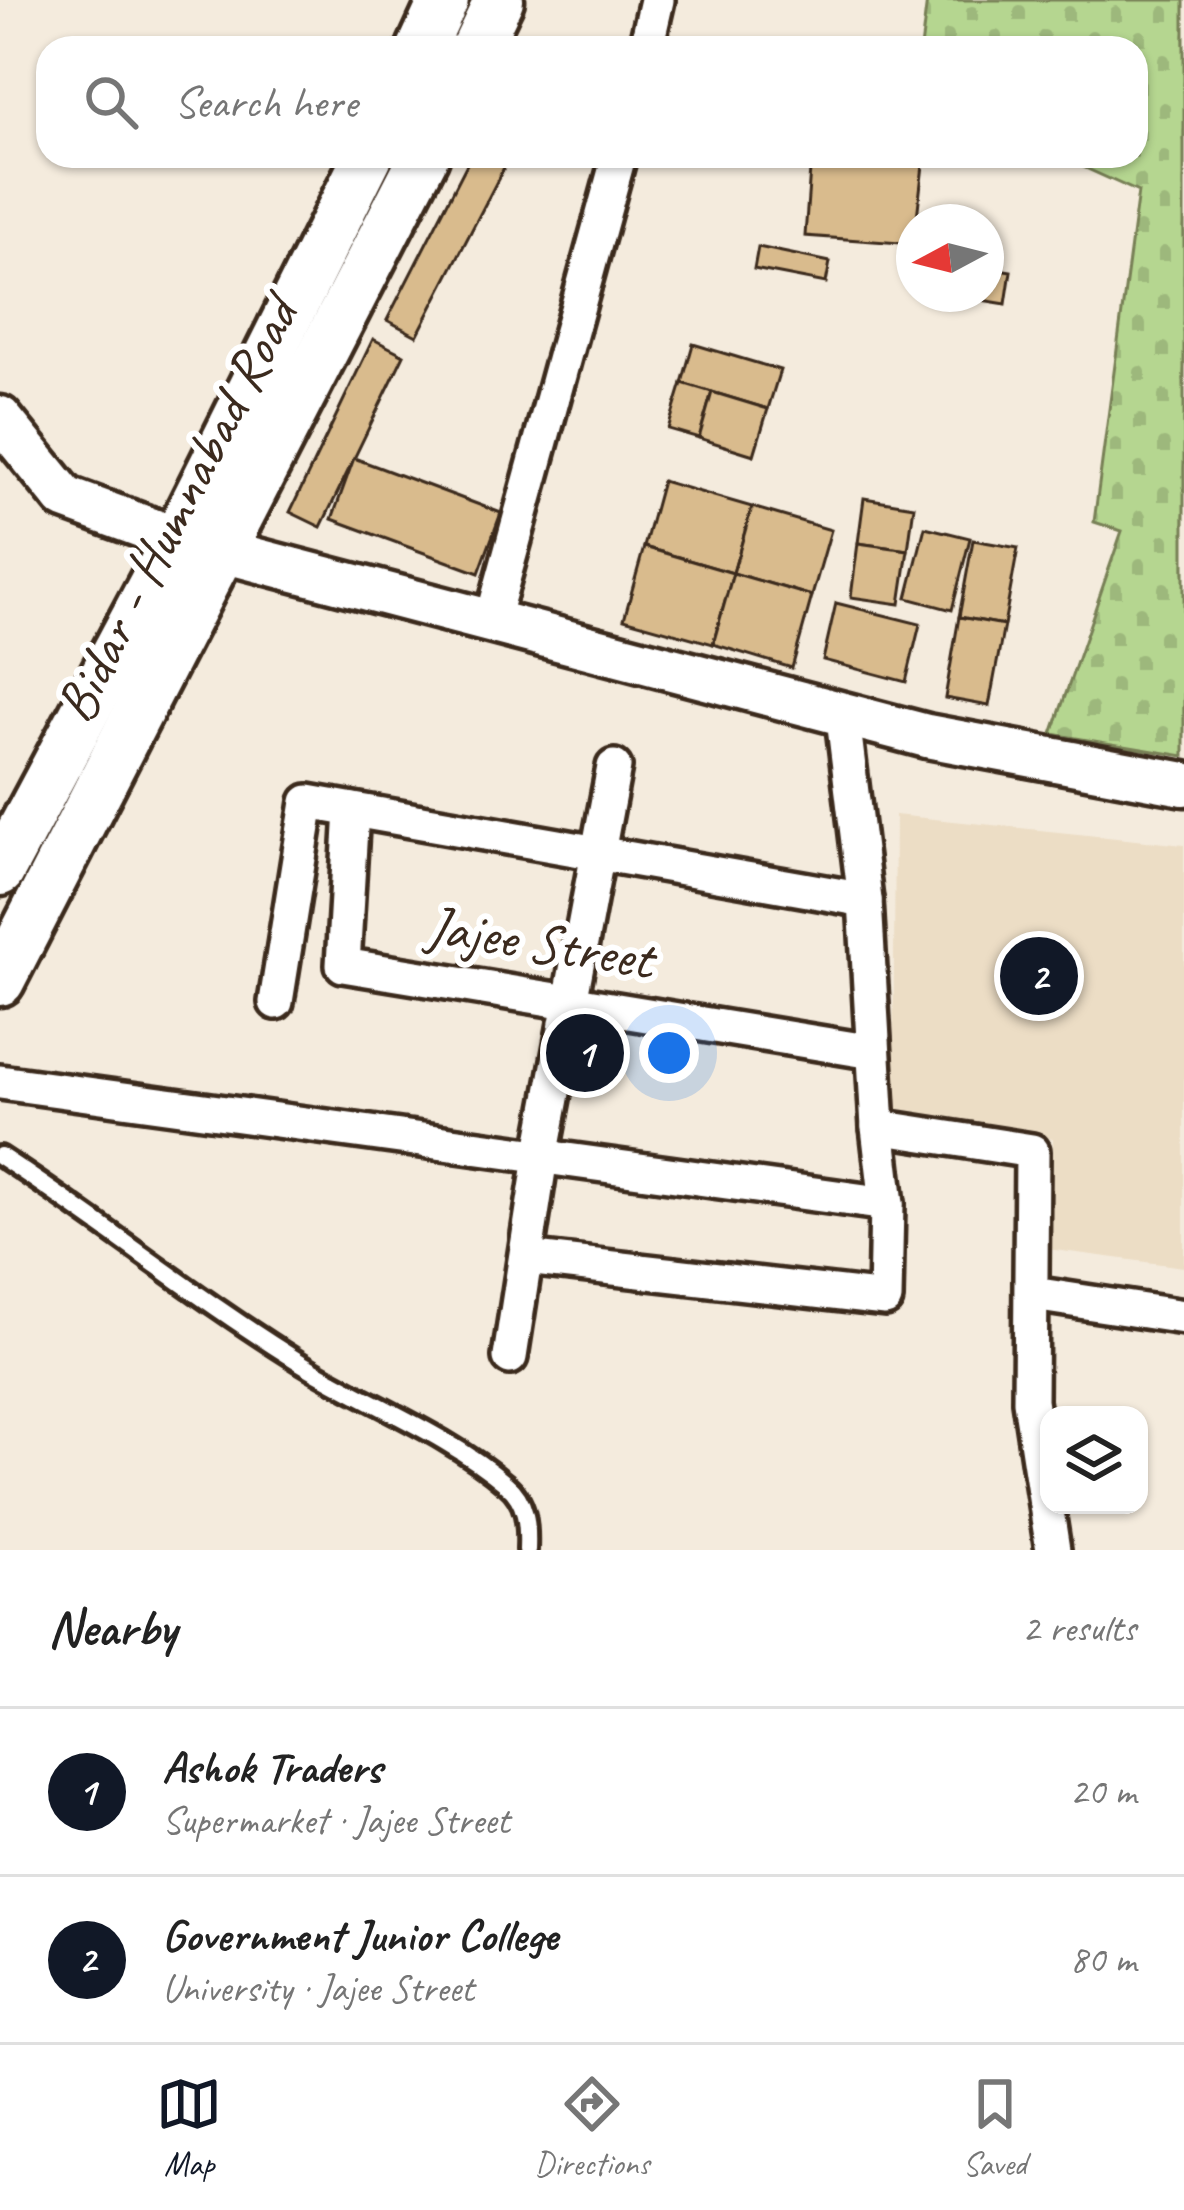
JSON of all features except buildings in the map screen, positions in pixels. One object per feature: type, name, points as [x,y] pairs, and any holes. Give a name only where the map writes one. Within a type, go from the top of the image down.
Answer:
[{"type":"main road","points":[[428,36],[444,0]]},
{"type":"main road","points":[[482,36],[499,0]]},
{"type":"main road","name":"Bidar - Humnabad Road","points":[[0,871],[176,539],[362,168]]},
{"type":"main road","name":"Bidar - Humnabad Road","points":[[0,981],[418,168]]},
{"type":"street","points":[[649,36],[657,0]]},
{"type":"street","points":[[492,620],[616,168]]},
{"type":"street","points":[[0,418],[65,498],[176,539],[927,736],[1184,784]]},
{"type":"street","points":[[526,1258],[885,1299],[887,1204],[865,900],[842,710]]},
{"type":"street","points":[[510,1357],[614,767]]},
{"type":"street","points":[[276,1001],[308,802],[865,900]]},
{"type":"street","name":"Jajee Street","points":[[352,810],[343,965],[873,1052]]},
{"type":"street","points":[[0,1082],[887,1204]]},
{"type":"street","points":[[878,1127],[1032,1151],[1030,1401],[1053,1550]]},
{"type":"street","points":[[1033,1294],[1184,1317]]},
{"type":"lane","points":[[0,1156],[177,1284],[508,1485],[521,1501],[528,1526],[527,1550]]},
{"type":"shaded area","points":[[895,815],[1184,845],[1184,1267],[1047,1249],[1053,1139],[893,1108]]},
{"type":"green space","points":[[927,0],[1184,0],[1184,756],[1052,734],[1122,531],[1094,522],[1138,192],[1085,168],[1148,168],[1148,36],[922,36]]},
{"type":"place","name":"Government Junior College","points":[[1039,976]]},
{"type":"place","name":"Ashok Traders","points":[[585,1053]]}]
